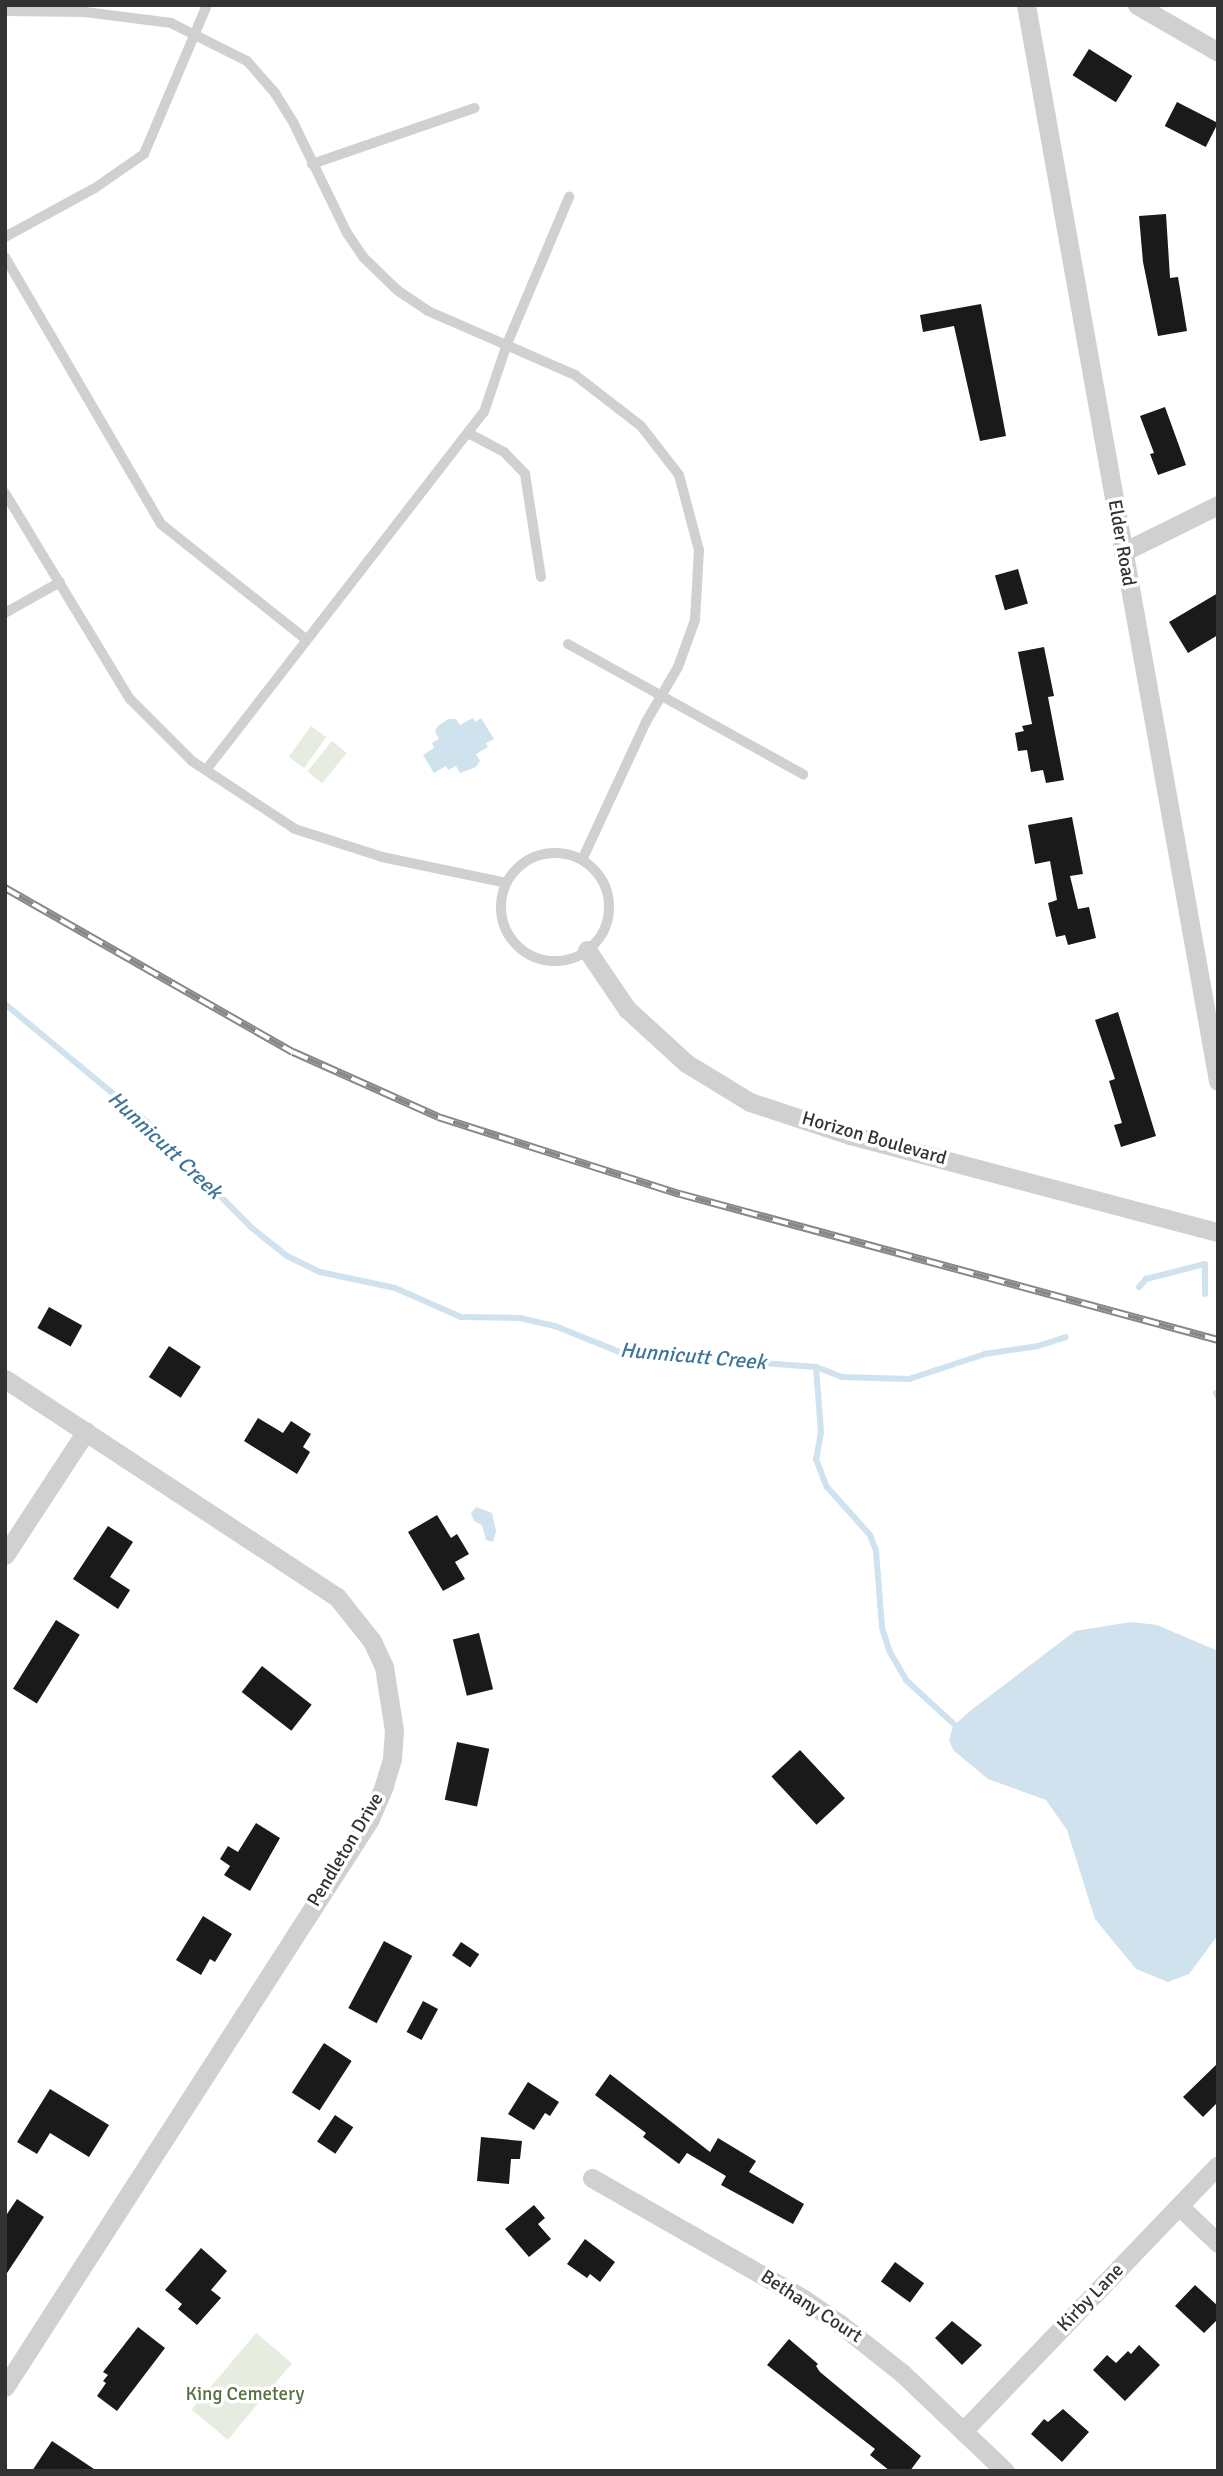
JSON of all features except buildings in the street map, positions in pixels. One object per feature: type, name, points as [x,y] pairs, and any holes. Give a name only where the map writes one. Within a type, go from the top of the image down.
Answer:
[{"type":"street","name":"Elder Road","points":[[1026,5],[1218,1081]]},
{"type":"street","points":[[1137,5],[1218,52]]},
{"type":"street","points":[[1123,552],[1218,505]]},
{"type":"street","name":"Horizon Boulevard","points":[[587,950],[627,1010],[686,1063],[750,1102],[850,1135],[1218,1232]]},
{"type":"street","name":"Pendleton Drive","points":[[5,1379],[337,1597],[372,1641],[384,1667],[394,1730],[384,1786],[370,1819],[5,2387]]},
{"type":"street","points":[[5,1555],[86,1431]]},
{"type":"street","name":"Kirby Lane","points":[[963,2431],[1218,2165]]},
{"type":"street","name":"Bethany Court","points":[[592,2178],[804,2299],[872,2348],[1005,2471]]},
{"type":"street","points":[[1179,2206],[1218,2243]]},
{"type":"lane","points":[[5,237],[94,188],[144,154],[207,5]]},
{"type":"lane","points":[[5,11],[85,12],[171,23],[247,61],[275,93],[294,124],[347,233],[363,257],[397,290],[428,311],[576,374],[641,426],[679,475],[699,550],[695,620],[678,667],[582,860]]},
{"type":"lane","points":[[312,164],[475,108]]},
{"type":"lane","points":[[206,770],[484,412],[507,344],[569,197]]},
{"type":"lane","points":[[5,257],[161,524],[307,640]]},
{"type":"lane","points":[[468,433],[504,452],[525,474],[541,577]]},
{"type":"lane","points":[[5,494],[130,699],[192,761],[295,829],[382,857],[506,883]]},
{"type":"lane","points":[[5,613],[60,582]]},
{"type":"lane","points":[[568,644],[803,774]]},
{"type":"lane","points":[[548,852],[565,853],[582,860],[600,879],[609,904],[607,922],[599,938],[587,950],[570,958],[553,961],[535,957],[520,948],[508,934],[501,918],[501,900],[506,883],[516,868],[530,858],[548,852]]},
{"type":"green space","points":[[311,726],[326,737],[304,768],[289,757]]},
{"type":"green space","points":[[332,741],[347,753],[322,783],[307,771]]},
{"type":"green space","name":"King Cemetery","points":[[256,2333],[292,2363],[228,2440],[192,2410]]},
{"type":"water","points":[[473,718],[475,722],[481,718],[494,739],[486,743],[488,747],[476,754],[480,761],[476,767],[460,773],[456,766],[448,770],[446,766],[434,773],[423,755],[434,748],[432,743],[439,739],[435,731],[438,726],[448,719],[456,719],[460,725]]},
{"type":"water","points":[[476,1507],[492,1513],[496,1531],[493,1542],[486,1540],[482,1525],[474,1521],[471,1513]]},
{"type":"water","points":[[1131,1622],[1157,1625],[1218,1651],[1218,1935],[1189,1974],[1168,1982],[1136,1969],[1095,1919],[1067,1830],[1046,1800],[988,1779],[953,1750],[949,1740],[953,1726],[970,1711],[1075,1631]]},
{"type":"waterway","name":"Hunnicutt Creek","points":[[5,1004],[147,1122],[252,1228],[287,1256],[320,1272],[395,1288],[461,1317],[520,1318],[555,1326],[622,1353],[816,1367],[842,1377],[909,1379],[985,1354],[1038,1346],[1066,1337]]},
{"type":"waterway","points":[[1139,1287],[1146,1279],[1205,1264],[1205,1294]]},
{"type":"waterway","points":[[816,1367],[821,1432],[816,1459],[827,1487],[870,1535],[876,1551],[882,1628],[890,1652],[906,1680],[955,1725]]},
{"type":"waterway","points":[[1216,1393],[1218,1397]]},
{"type":"railway","points":[[5,888],[293,1052],[438,1117],[680,1194],[1218,1340]]}]
